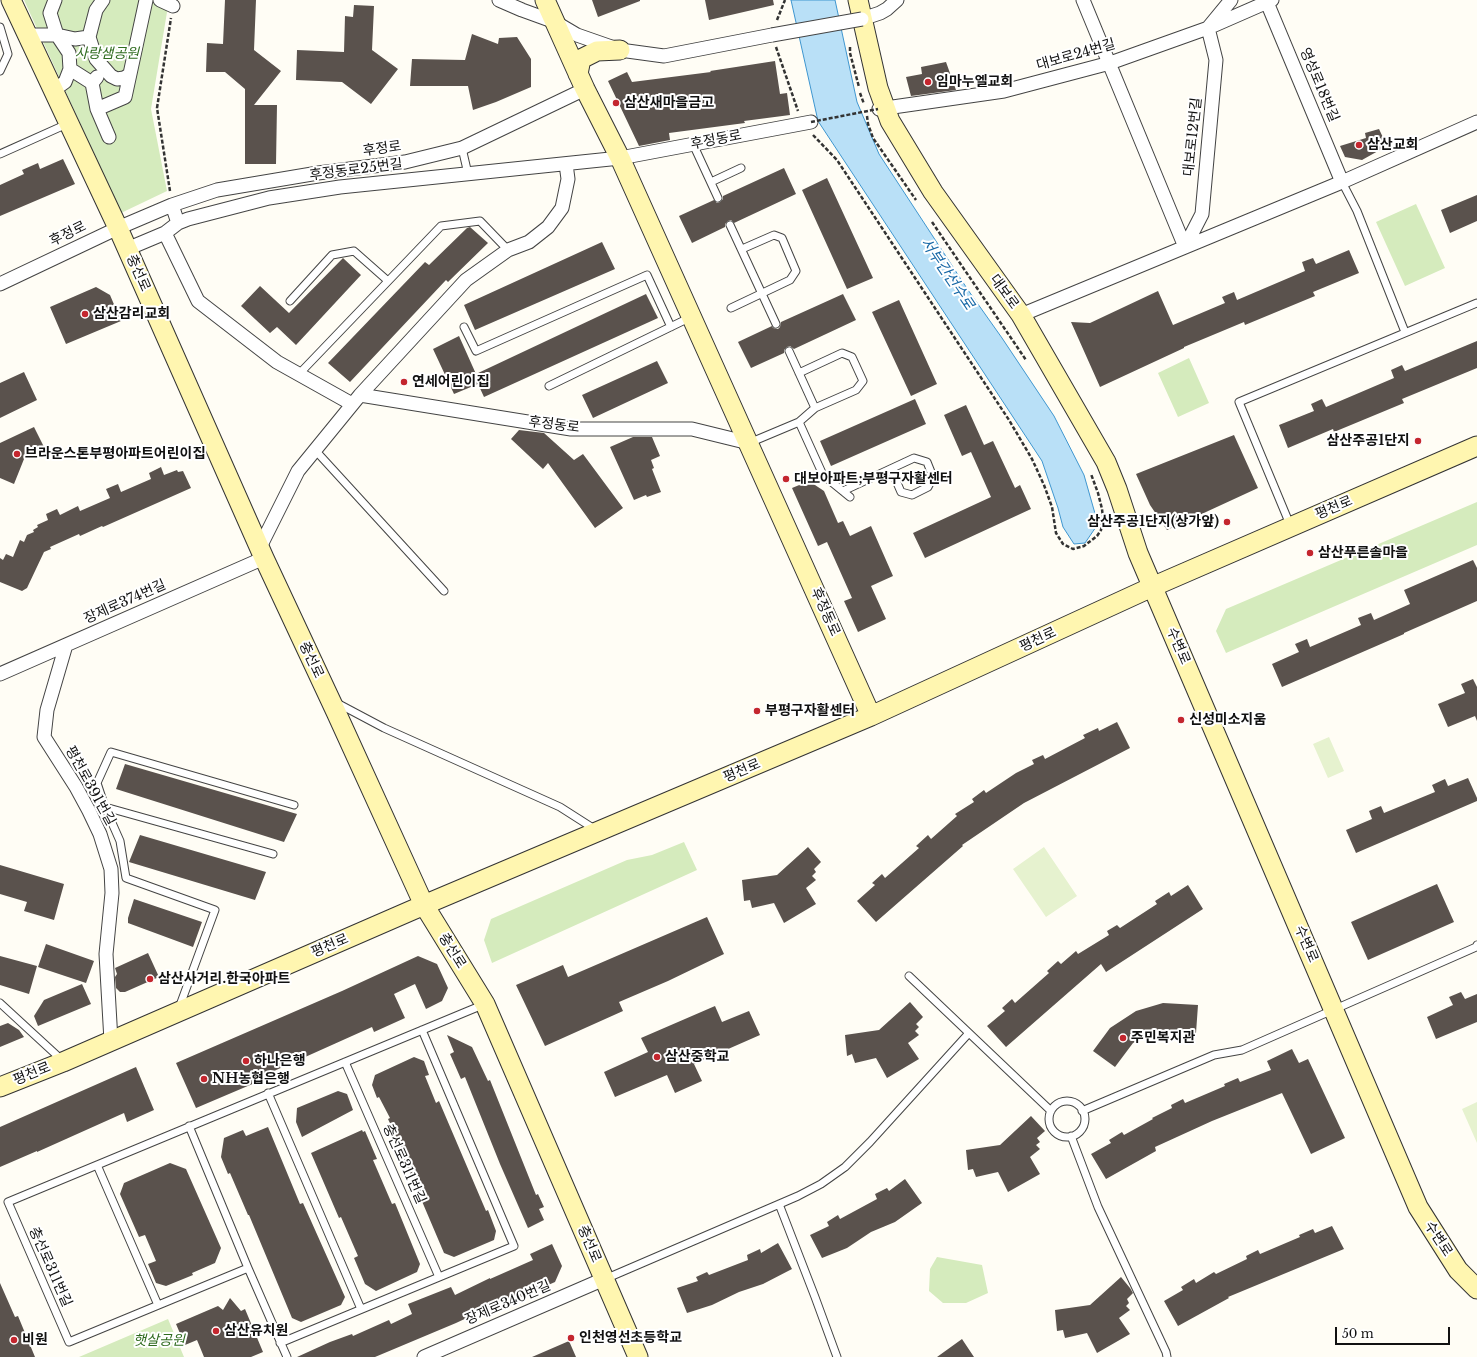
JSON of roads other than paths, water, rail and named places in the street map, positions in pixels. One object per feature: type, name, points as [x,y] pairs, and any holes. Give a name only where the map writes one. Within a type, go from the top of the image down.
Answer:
[{"type":"main road","name":"충선로","points":[[11,0],[118,228],[261,553],[330,699],[424,905],[485,1004],[638,1357]]},
{"type":"main road","name":"후정동로","points":[[545,0],[582,81],[620,158],[871,716]]},
{"type":"main road","name":"대보로","points":[[858,0],[878,88],[881,109],[890,121],[933,192],[1021,315],[1106,462],[1117,489],[1138,553],[1152,587]]},
{"type":"main road","points":[[582,81],[581,59],[597,51],[620,50]]},
{"type":"main road","name":"평천로","points":[[0,1087],[63,1062],[424,905],[871,716],[1152,587],[1477,446]]},
{"type":"main road","name":"수변로","points":[[1152,587],[1418,1208],[1458,1270],[1477,1289]]},
{"type":"street","points":[[54,90],[65,82],[70,69],[69,53],[57,34],[50,13],[55,0]]},
{"type":"street","points":[[103,0],[96,10],[89,37],[96,59],[117,79],[124,78],[129,75]]},
{"type":"street","points":[[98,109],[125,97],[146,0]]},
{"type":"street","points":[[160,0],[173,6]]},
{"type":"street","points":[[499,0],[555,22],[577,35],[620,50],[664,56],[862,18],[880,13],[897,0]]},
{"type":"street","points":[[1083,0],[1185,247]]},
{"type":"street","points":[[1208,28],[1230,0]]},
{"type":"street","name":"대보로24번길","points":[[881,109],[1004,91],[1110,63],[1208,28],[1269,1]]},
{"type":"street","name":"영성로18번길","points":[[1269,1],[1342,182]]},
{"type":"street","name":"대보로12번길","points":[[1185,247],[1202,214],[1216,60],[1208,28]]},
{"type":"street","points":[[28,35],[57,34],[75,39],[89,37]]},
{"type":"street","points":[[70,69],[92,83],[98,109],[109,137]]},
{"type":"street","points":[[92,83],[105,69]]},
{"type":"street","name":"후정로","points":[[0,284],[118,228],[172,205],[217,190],[318,173],[405,162],[462,148],[582,81]]},
{"type":"street","points":[[1021,315],[1342,182],[1477,122]]},
{"type":"street","name":"후정동로","points":[[620,158],[807,123]]},
{"type":"street","name":"후정동로25번길","points":[[178,223],[188,219],[269,198],[340,187],[620,158]]},
{"type":"street","points":[[261,553],[298,471],[356,399],[466,280],[508,250],[529,242],[548,227],[562,208],[568,180],[566,164]]},
{"type":"street","points":[[127,249],[165,233],[178,223],[172,205]]},
{"type":"street","points":[[165,233],[198,301],[277,362],[299,374],[356,399]]},
{"type":"street","name":"후정동로","points":[[356,399],[571,429],[692,429],[749,443]]},
{"type":"street","name":"장제로374번길","points":[[0,674],[66,645],[261,553]]},
{"type":"street","name":"평천로391번길","points":[[66,645],[47,710],[44,737],[76,787],[89,812],[100,834],[111,869],[112,893],[106,954],[112,1041]]},
{"type":"street","name":"장제로340번길","points":[[424,1357],[604,1279]]},
{"type":"lane","points":[[0,27],[8,54],[0,71]]},
{"type":"lane","points":[[0,154],[69,123]]},
{"type":"lane","points":[[693,144],[718,198]]},
{"type":"lane","points":[[462,148],[468,174]]},
{"type":"lane","points":[[711,182],[741,168]]},
{"type":"lane","points":[[1342,182],[1357,211],[1405,332]]},
{"type":"lane","points":[[299,374],[441,226],[480,221],[508,250]]},
{"type":"lane","points":[[730,225],[776,324]]},
{"type":"lane","points":[[731,308],[790,280],[796,271],[782,238],[774,235],[742,250]]},
{"type":"lane","points":[[290,301],[332,255],[354,251],[388,281]]},
{"type":"lane","points":[[464,327],[476,351],[647,275],[671,327]]},
{"type":"lane","points":[[1291,527],[1239,402],[1477,303]]},
{"type":"lane","points":[[549,386],[692,317]]},
{"type":"lane","points":[[789,351],[815,408]]},
{"type":"lane","points":[[749,443],[799,422],[815,408],[856,390],[863,381],[852,357],[842,353],[799,373]]},
{"type":"lane","points":[[799,422],[823,475],[850,497]]},
{"type":"lane","points":[[315,450],[444,590]]},
{"type":"lane","points":[[843,491],[914,458],[927,462],[933,477],[928,487],[912,494],[901,492],[891,469]]},
{"type":"lane","points":[[330,699],[384,728],[560,807],[598,832]]},
{"type":"lane","points":[[177,1012],[215,910],[126,878],[120,841],[105,807],[97,783],[111,752],[294,805]]},
{"type":"lane","points":[[105,807],[273,854]]},
{"type":"lane","points":[[1082,1111],[1214,1055],[1242,1050],[1477,946]]},
{"type":"lane","points":[[909,976],[1051,1111]]},
{"type":"lane","name":"평천로","points":[[0,1002],[63,1062]]},
{"type":"lane","name":"충선로311번길","points":[[248,1268],[69,1342],[8,1202],[485,1004]]},
{"type":"lane","points":[[280,1343],[514,1246],[422,1030]]},
{"type":"lane","points":[[604,1279],[779,1204],[821,1184],[845,1167],[870,1142],[969,1033]]},
{"type":"lane","name":"충선로311번길","points":[[345,1062],[439,1277]]},
{"type":"lane","points":[[268,1094],[361,1309]]},
{"type":"lane","points":[[1066,1101],[1075,1104],[1082,1111],[1084,1121],[1083,1127],[1079,1132],[1071,1136],[1062,1136],[1056,1134],[1052,1129],[1049,1120],[1054,1106],[1066,1101]]},
{"type":"lane","points":[[189,1126],[287,1357]]},
{"type":"lane","points":[[1071,1136],[1098,1206],[1167,1357]]},
{"type":"lane","points":[[97,1165],[158,1305]]},
{"type":"lane","points":[[779,1204],[837,1357]]},
{"type":"water","name":"서부간선수로","points":[[791,0],[835,0],[857,102],[879,154],[968,290],[1054,416],[1084,475],[1098,524],[1085,543],[1074,544],[1063,527],[1042,461],[818,121]]},
{"type":"place","name":"임마누엘교회","points":[[928,82]]},
{"type":"place","name":"삼산새마을금고","points":[[616,103]]},
{"type":"place","name":"삼산교회","points":[[1359,145]]},
{"type":"place","name":"삼산감리교회","points":[[85,314]]},
{"type":"place","name":"연세어린이집","points":[[404,382]]},
{"type":"place","name":"삼산주공1단지","points":[[1418,441]]},
{"type":"place","name":"브라운스톤부평아파트어린이집","points":[[17,454]]},
{"type":"place","name":"대보아파트;부평구자활센터","points":[[786,479]]},
{"type":"place","name":"삼산주공1단지(상가앞)","points":[[1227,522]]},
{"type":"place","name":"삼산푸른솔마을","points":[[1310,553]]},
{"type":"place","name":"부평구자활센터","points":[[757,711]]},
{"type":"place","name":"신성미소지움","points":[[1181,720]]},
{"type":"place","name":"삼산사거리.한국아파트","points":[[150,979]]},
{"type":"place","name":"주민복지관","points":[[1123,1038]]},
{"type":"place","name":"삼산중학교","points":[[657,1057]]},
{"type":"place","name":"하나은행","points":[[246,1061]]},
{"type":"place","name":"NH농협은행","points":[[204,1079]]},
{"type":"place","name":"삼산유치원","points":[[216,1331]]},
{"type":"place","name":"인천영선초등학교","points":[[571,1338]]},
{"type":"place","name":"비원","points":[[14,1340]]},
{"type":"park label","name":"사랑샘공원","points":[[107,54]]},
{"type":"park label","name":"햇살공원","points":[[159,1341]]}]
